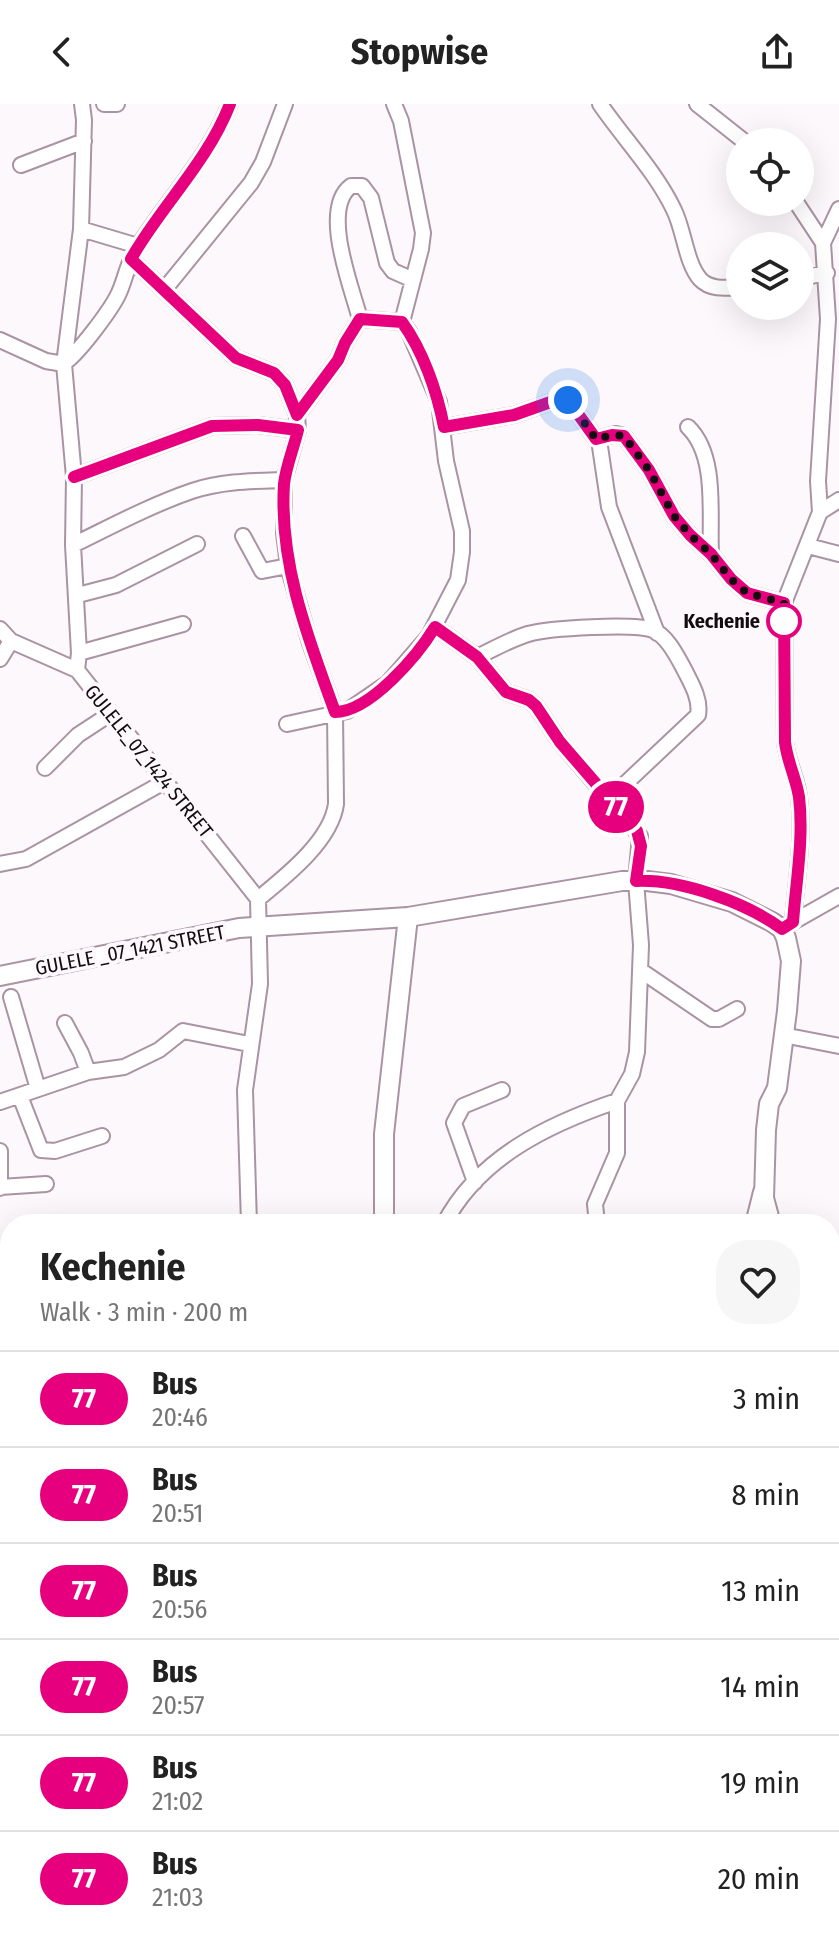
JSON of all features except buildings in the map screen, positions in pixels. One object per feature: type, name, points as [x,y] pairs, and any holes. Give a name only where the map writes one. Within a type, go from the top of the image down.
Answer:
[{"type":"main road","name":"GULELE _07_1421 STREET","points":[[0,976],[239,928],[408,917],[588,885],[636,881],[671,884],[719,898],[787,926]]},
{"type":"main road","points":[[384,1214],[384,1134],[408,917]]},
{"type":"main road","points":[[781,1214],[774,1162],[777,1088],[791,961],[787,926]]},
{"type":"main road","points":[[768,1214],[764,1180],[769,1104],[777,1088]]},
{"type":"street","name":"GULELE_07_1424 STREET","points":[[82,104],[81,229],[64,364],[74,477],[77,670],[258,899]]},
{"type":"street","points":[[104,104],[117,104]]},
{"type":"street","points":[[0,340],[46,361],[64,364],[109,309],[119,293],[134,253],[190,177],[212,142],[230,104]]},
{"type":"street","points":[[164,290],[251,183],[268,150],[285,104]]},
{"type":"street","points":[[287,724],[347,711],[388,683],[435,627],[458,580],[462,552],[459,516],[446,461],[444,427],[434,388],[402,322],[423,233],[401,121],[394,104]]},
{"type":"street","points":[[600,104],[674,208],[684,232],[691,263],[702,281],[712,287],[726,287]]},
{"type":"street","points":[[697,104],[727,128]]},
{"type":"street","points":[[21,165],[84,141]]},
{"type":"street","points":[[249,1214],[245,1090],[249,1044],[260,984],[258,899],[295,868],[334,818],[335,712],[310,643],[288,566],[284,533],[284,480],[298,422],[360,319],[338,230],[341,199],[346,189],[362,186],[371,198],[383,255],[393,271],[411,279]]},
{"type":"street","points":[[823,243],[839,209]]},
{"type":"street","points":[[787,926],[800,809],[785,742],[784,603],[820,512],[818,481],[834,319],[823,243],[805,216]]},
{"type":"street","points":[[81,229],[134,253],[164,290],[236,358],[274,373],[285,385],[298,422]]},
{"type":"street","points":[[814,275],[827,273]]},
{"type":"street","points":[[360,319],[402,322]]},
{"type":"street","points":[[444,427],[514,415],[564,398],[573,404],[599,440],[609,507],[657,633],[676,655],[699,701],[698,715],[609,799]]},
{"type":"street","points":[[74,477],[212,426],[298,422]]},
{"type":"street","points":[[688,427],[700,442],[708,473],[711,554]]},
{"type":"street","points":[[599,440],[612,435],[624,436],[649,470],[674,516],[731,579],[747,593],[784,603]]},
{"type":"street","points":[[73,545],[194,491],[231,483],[284,480]]},
{"type":"street","points":[[820,512],[839,500]]},
{"type":"street","points":[[243,536],[262,571],[288,566]]},
{"type":"street","points":[[78,595],[116,585],[197,544]]},
{"type":"street","points":[[808,546],[839,554]]},
{"type":"street","points":[[79,653],[183,624]]},
{"type":"street","points":[[435,627],[477,657],[506,692],[529,700],[536,706],[560,742],[640,836],[636,881],[640,908],[636,1060],[617,1101],[617,1153],[595,1204],[596,1214]]},
{"type":"street","points":[[477,657],[527,634],[548,630],[644,628],[657,633]]},
{"type":"street","points":[[0,629],[11,641],[77,670]]},
{"type":"street","points":[[0,659],[11,641]]},
{"type":"street","points":[[45,768],[78,735],[110,714]]},
{"type":"street","points":[[0,864],[26,859],[166,781]]},
{"type":"street","points":[[787,926],[839,896]]},
{"type":"street","points":[[640,970],[712,1019],[719,1019],[737,1009]]},
{"type":"street","points":[[11,997],[38,1089]]},
{"type":"street","points":[[65,1023],[88,1072]]},
{"type":"street","points":[[0,1102],[88,1072],[124,1067],[146,1057],[183,1031],[249,1044]]},
{"type":"street","points":[[783,1035],[839,1046]]},
{"type":"street","points":[[475,1182],[454,1123],[463,1106],[502,1090]]},
{"type":"street","points":[[20,1096],[41,1150],[55,1151],[102,1136]]},
{"type":"street","points":[[451,1214],[493,1162],[537,1133],[617,1101]]},
{"type":"street","points":[[0,1151],[0,1188],[46,1184]]},
{"type":"street","points":[[756,1214],[764,1180]]},
{"type":"bus line","name":"77","points":[[74,477],[212,426],[258,425],[298,430],[284,480],[284,533],[288,566],[310,643],[335,712],[347,711],[388,683],[435,627],[477,657],[506,692],[529,700],[536,706],[560,742],[637,831],[641,846],[636,881],[671,884],[732,902],[782,929],[793,922],[800,809],[785,742],[784,603],[747,593],[731,579],[674,516],[649,470],[624,436],[616,434],[596,439],[568,400],[559,399],[514,415],[444,427],[434,388],[402,322],[360,319],[321,386],[297,415],[285,385],[274,373],[236,358],[131,259],[190,177],[212,142],[230,104]]},
{"type":"place","name":"Kechenie","points":[[784,621]]},
{"type":"route","points":[[568,400],[596,439],[616,434],[624,436],[649,470],[674,516],[690,535],[747,593],[784,603],[784,621]]}]
